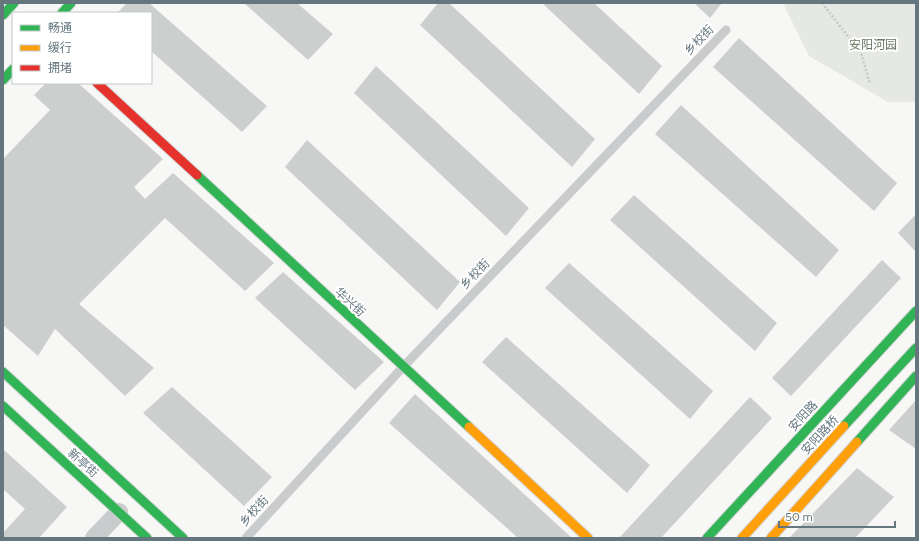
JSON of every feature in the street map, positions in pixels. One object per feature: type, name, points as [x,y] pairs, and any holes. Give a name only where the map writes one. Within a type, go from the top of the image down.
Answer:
[{"type":"main road","points":[[3,15],[14,3]]},
{"type":"main road","points":[[63,12],[71,3]]},
{"type":"main road","points":[[3,80],[12,70]]},
{"type":"main road","name":"华兴街","points":[[98,84],[588,538]]},
{"type":"main road","name":"安阳路","points":[[707,538],[916,311]]},
{"type":"main road","name":"安阳路桥","points":[[742,538],[916,348]]},
{"type":"main road","points":[[3,372],[183,538]]},
{"type":"main road","points":[[771,538],[916,376]]},
{"type":"main road","name":"新亭街","points":[[3,406],[147,538]]},
{"type":"street","points":[[94,538],[119,512]]},
{"type":"lane","name":"乡校街","points":[[246,538],[403,367],[726,30]]},
{"type":"path","points":[[822,3],[861,53],[870,84]]},
{"type":"green space","name":"安阳河园","points":[[783,3],[916,3],[916,102],[888,102],[809,56]]},
{"type":"building","points":[[127,3],[149,3],[267,106],[242,132],[152,52],[152,12],[118,12]]},
{"type":"building","points":[[244,3],[297,3],[333,34],[308,60]]},
{"type":"building","points":[[438,3],[449,3],[595,139],[572,167],[420,25]]},
{"type":"building","points":[[542,3],[594,3],[662,66],[639,94]]},
{"type":"building","points":[[694,3],[722,3],[710,18]]},
{"type":"building","points":[[739,38],[897,183],[874,211],[713,67]]},
{"type":"building","points":[[376,66],[529,208],[506,236],[354,93]]},
{"type":"building","points":[[45,84],[79,84],[163,159],[134,187],[145,199],[173,173],[274,263],[245,291],[165,218],[79,304],[154,368],[125,396],[55,329],[38,356],[3,325],[3,159],[50,110],[34,95]]},
{"type":"building","points":[[681,105],[839,250],[816,277],[655,134]]},
{"type":"building","points":[[307,140],[460,282],[437,310],[285,167]]},
{"type":"building","points":[[634,195],[777,323],[755,351],[610,220]]},
{"type":"building","points":[[916,214],[916,252],[898,233]]},
{"type":"building","points":[[882,260],[901,278],[791,396],[772,378]]},
{"type":"building","points":[[569,263],[713,391],[690,419],[545,288]]},
{"type":"building","points":[[283,272],[384,362],[355,390],[255,298]]},
{"type":"building","points":[[506,337],[650,465],[627,493],[482,362]]},
{"type":"building","points":[[172,387],[272,477],[244,506],[143,413]]},
{"type":"building","points":[[415,394],[572,538],[518,538],[389,423]]},
{"type":"building","points":[[750,397],[772,418],[661,538],[621,538],[620,537]]},
{"type":"building","points":[[916,400],[916,449],[889,430]]},
{"type":"building","points":[[3,449],[67,507],[39,538],[3,538],[3,533],[25,509],[3,489]]},
{"type":"building","points":[[857,468],[894,497],[855,538],[789,538]]},
{"type":"traffic: fast","points":[[3,15],[14,3]]},
{"type":"traffic: fast","points":[[63,12],[71,3]]},
{"type":"traffic: fast","points":[[3,80],[12,70]]},
{"type":"traffic: fast","points":[[197,175],[469,427]]},
{"type":"traffic: fast","points":[[707,538],[916,311]]},
{"type":"traffic: fast","points":[[844,426],[916,348]]},
{"type":"traffic: fast","points":[[3,372],[183,538]]},
{"type":"traffic: fast","points":[[857,442],[916,376]]},
{"type":"traffic: fast","points":[[3,406],[147,538]]},
{"type":"traffic: slow","points":[[742,538],[844,426]]},
{"type":"traffic: slow","points":[[469,427],[588,538]]},
{"type":"traffic: slow","points":[[771,538],[857,442]]},
{"type":"traffic: jam","points":[[98,84],[197,175]]}]
